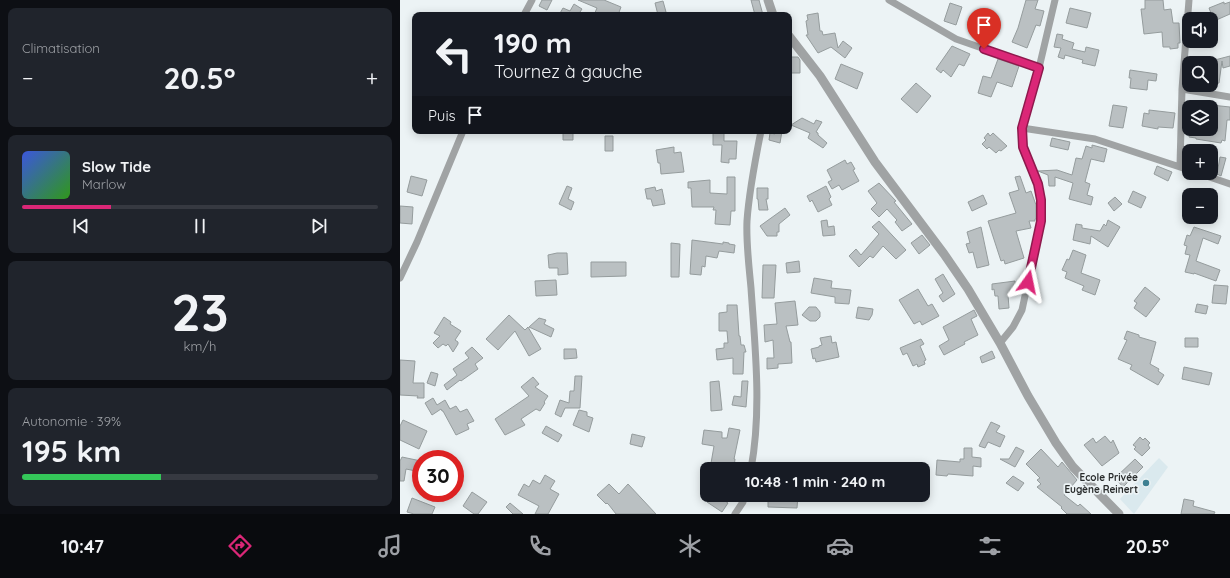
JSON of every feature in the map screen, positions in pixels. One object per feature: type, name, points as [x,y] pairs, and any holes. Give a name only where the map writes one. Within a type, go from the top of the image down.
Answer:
[{"type":"street","points":[[526,12],[532,0]]},
{"type":"street","points":[[768,0],[771,12]]},
{"type":"street","points":[[889,0],[956,39],[1039,68]]},
{"type":"street","points":[[1000,343],[1013,327],[1022,310],[1041,221],[1041,200],[1038,184],[1023,147],[1022,128],[1039,68],[1055,0]]},
{"type":"street","points":[[1185,56],[1189,0]]},
{"type":"street","points":[[792,40],[820,76],[875,162],[944,254],[968,289],[1000,343],[1031,402],[1073,468],[1119,514]]},
{"type":"street","points":[[1022,128],[1095,139],[1180,166],[1182,89]]},
{"type":"street","points":[[1200,92],[1230,97]]},
{"type":"street","points":[[400,278],[417,242],[462,134]]},
{"type":"street","points":[[753,462],[756,430],[756,362],[747,222],[753,172],[760,134]]},
{"type":"street","points":[[1218,180],[1230,184]]},
{"type":"street","points":[[735,514],[743,502]]},
{"type":"shaded area","name":"Ecole Privée Eugène Reinert","points":[[1159,458],[1168,467],[1134,514],[1120,499]]},
{"type":"building","points":[[542,0],[552,0],[547,10],[539,6]]},
{"type":"building","points":[[578,0],[604,0],[621,7],[619,12],[595,12],[597,8]]},
{"type":"building","points":[[751,0],[759,0],[762,12],[754,12]]},
{"type":"building","points":[[1026,0],[1038,0],[1035,9],[1044,11],[1040,26],[1036,25],[1027,48],[1012,42],[1018,28]]},
{"type":"building","points":[[1145,0],[1163,0],[1164,10],[1171,9],[1173,23],[1179,23],[1180,43],[1178,43],[1178,48],[1170,49],[1170,47],[1163,47],[1162,32],[1144,34],[1141,9],[1145,9]]},
{"type":"building","points":[[663,1],[666,12],[657,12],[655,3]]},
{"type":"building","points":[[1224,2],[1224,4],[1230,2],[1230,14],[1218,19],[1218,12],[1211,12],[1209,8]]},
{"type":"building","points":[[950,3],[962,7],[956,25],[944,21]]},
{"type":"building","points":[[574,4],[582,9],[580,12],[561,12],[563,8],[570,11]]},
{"type":"building","points":[[1070,8],[1091,13],[1087,28],[1066,23]]},
{"type":"building","points":[[818,13],[820,31],[822,31],[823,35],[835,33],[838,48],[843,41],[852,48],[845,58],[831,47],[818,53],[806,35],[808,35],[806,21],[808,20],[807,15]]},
{"type":"building","points":[[1057,34],[1063,35],[1062,39],[1074,43],[1072,49],[1085,52],[1086,47],[1099,50],[1095,66],[1082,63],[1083,60],[1065,55],[1064,59],[1058,57],[1061,48],[1054,47]]},
{"type":"building","points":[[952,46],[970,54],[964,66],[959,64],[951,77],[943,70],[941,73],[936,69]]},
{"type":"building","points":[[1230,56],[1230,66],[1223,68],[1222,61],[1218,83],[1218,59]]},
{"type":"building","points":[[792,57],[798,57],[800,60],[800,73],[792,73]]},
{"type":"building","points":[[998,59],[1019,66],[1012,87],[997,82],[991,97],[978,93],[983,76],[991,78]]},
{"type":"building","points":[[841,64],[863,73],[857,89],[835,79]]},
{"type":"building","points":[[1130,70],[1157,74],[1156,81],[1148,80],[1147,90],[1130,88]]},
{"type":"building","points":[[916,83],[931,96],[917,113],[901,99]]},
{"type":"building","points":[[1113,105],[1127,107],[1123,128],[1109,126]]},
{"type":"building","points":[[1218,106],[1230,107],[1230,120],[1227,120],[1225,141],[1222,140],[1221,143],[1189,137],[1218,136]]},
{"type":"building","points":[[1149,110],[1175,113],[1173,128],[1158,127],[1158,129],[1142,126],[1144,113],[1149,114]]},
{"type":"building","points":[[802,118],[814,124],[816,120],[822,122],[816,132],[827,143],[823,148],[808,138],[810,133],[792,124]]},
{"type":"building","points":[[988,133],[990,136],[993,133],[1007,146],[996,153],[989,147],[987,149],[982,144],[986,140],[984,138]]},
{"type":"building","points":[[563,134],[573,134],[573,140],[563,140]]},
{"type":"building","points":[[713,134],[724,134],[724,141],[737,141],[736,159],[729,159],[729,163],[721,162],[722,145],[713,145]]},
{"type":"building","points":[[770,134],[782,134],[780,143],[769,140]]},
{"type":"building","points":[[605,136],[613,136],[613,151],[605,151]]},
{"type":"building","points":[[1052,138],[1070,142],[1068,150],[1050,146]]},
{"type":"building","points":[[1092,145],[1107,149],[1104,162],[1091,159],[1085,182],[1090,184],[1087,195],[1093,197],[1091,205],[1069,199],[1073,183],[1055,177],[1055,186],[1049,186],[1048,175],[1038,171],[1057,170],[1072,175],[1076,158],[1082,159],[1086,146],[1092,148]]},
{"type":"building","points":[[674,147],[674,153],[681,152],[684,172],[661,174],[660,163],[658,163],[656,150]]},
{"type":"building","points":[[1220,157],[1226,158],[1221,176],[1218,174]]},
{"type":"building","points":[[845,160],[847,164],[851,162],[855,169],[853,170],[859,181],[842,190],[839,185],[832,189],[828,182],[832,180],[827,170]]},
{"type":"building","points":[[1157,166],[1172,172],[1168,181],[1154,174]]},
{"type":"building","points":[[411,176],[427,180],[422,196],[407,192]]},
{"type":"building","points":[[1020,176],[1026,193],[1031,191],[1036,205],[1036,219],[1035,221],[1029,221],[1031,228],[1016,231],[1024,258],[1005,264],[1004,260],[1001,261],[988,221],[1016,213],[1009,193],[1019,190],[1015,177]]},
{"type":"building","points":[[727,177],[735,177],[735,211],[731,211],[730,225],[715,224],[716,210],[713,210],[714,207],[692,207],[691,188],[688,188],[688,182],[710,180],[710,193],[727,194]]},
{"type":"building","points":[[879,183],[896,201],[894,202],[912,224],[902,231],[895,222],[897,220],[887,209],[879,217],[871,209],[877,203],[868,191]]},
{"type":"building","points":[[567,186],[572,188],[568,199],[574,202],[571,210],[559,204]]},
{"type":"building","points":[[826,186],[831,197],[829,199],[832,205],[818,212],[812,200],[810,202],[807,196]]},
{"type":"building","points":[[655,187],[656,191],[662,189],[665,204],[653,206],[651,199],[647,199],[645,189]]},
{"type":"building","points":[[757,188],[768,188],[768,199],[766,199],[768,210],[759,210]]},
{"type":"building","points":[[1133,191],[1146,197],[1141,208],[1128,202]]},
{"type":"building","points":[[983,195],[987,204],[972,211],[968,202]]},
{"type":"building","points":[[1115,197],[1122,204],[1114,211],[1108,203]]},
{"type":"building","points":[[400,206],[413,207],[412,224],[400,223]]},
{"type":"building","points":[[785,208],[790,215],[779,224],[779,232],[777,232],[777,236],[767,236],[760,226]]},
{"type":"building","points":[[827,220],[828,227],[834,226],[835,235],[823,236],[821,221]]},
{"type":"building","points":[[1108,220],[1120,227],[1108,247],[1091,236],[1090,244],[1073,240],[1076,224],[1082,225],[1082,228],[1100,231],[1104,224],[1106,226]]},
{"type":"building","points":[[879,221],[906,250],[896,259],[883,246],[873,258],[870,256],[859,267],[849,256],[856,249],[861,255],[879,234],[872,227]]},
{"type":"building","points":[[981,227],[989,265],[977,268],[973,252],[969,253],[966,244],[970,243],[967,232]]},
{"type":"building","points":[[1194,227],[1221,236],[1218,244],[1203,238],[1196,261],[1220,270],[1216,281],[1194,273],[1185,272],[1190,255],[1185,254],[1187,246],[1184,245],[1187,235],[1190,236]]},
{"type":"building","points":[[922,235],[930,245],[919,254],[911,243]]},
{"type":"building","points":[[692,240],[723,244],[723,242],[729,243],[735,245],[734,253],[719,251],[717,258],[706,256],[705,267],[702,266],[701,275],[690,274]]},
{"type":"building","points":[[671,243],[680,244],[679,277],[671,277]]},
{"type":"building","points":[[1073,250],[1086,255],[1081,273],[1100,280],[1095,295],[1082,290],[1084,286],[1065,278],[1067,272],[1062,270],[1067,259],[1069,260]]},
{"type":"building","points":[[567,253],[568,274],[558,275],[558,268],[549,268],[548,255]]},
{"type":"building","points":[[799,261],[800,272],[787,273],[786,263]]},
{"type":"building","points":[[591,262],[626,262],[626,276],[591,277]]},
{"type":"building","points":[[763,265],[776,265],[774,298],[762,298]]},
{"type":"building","points":[[943,274],[955,294],[943,302],[939,296],[943,293],[935,279]]},
{"type":"building","points":[[814,278],[832,281],[831,288],[851,290],[849,304],[835,303],[835,297],[811,293]]},
{"type":"building","points":[[556,280],[557,295],[536,296],[535,281]]},
{"type":"building","points":[[1015,281],[1016,294],[1008,295],[1009,308],[999,309],[998,296],[995,296],[994,289],[992,290],[992,284]]},
{"type":"building","points":[[1214,285],[1228,286],[1226,304],[1212,303]]},
{"type":"building","points":[[1145,287],[1160,299],[1146,317],[1134,308],[1137,303],[1134,301]]},
{"type":"building","points":[[918,289],[928,306],[932,304],[939,316],[922,325],[920,321],[914,324],[899,300]]},
{"type":"building","points":[[795,301],[798,325],[786,326],[791,342],[792,363],[778,364],[778,368],[767,369],[767,358],[774,358],[773,340],[765,342],[764,325],[777,324],[775,303]]},
{"type":"building","points":[[1197,304],[1208,306],[1206,314],[1195,312]]},
{"type":"building","points":[[727,305],[737,305],[739,336],[741,345],[744,345],[746,352],[744,352],[743,374],[733,374],[733,358],[717,360],[716,349],[724,348],[724,343],[728,343],[727,331],[719,331],[719,313],[727,312]]},
{"type":"building","points":[[809,307],[816,307],[820,312],[820,317],[816,321],[810,321],[802,315]]},
{"type":"building","points":[[858,307],[873,309],[869,320],[856,318]]},
{"type":"building","points":[[974,310],[977,316],[971,319],[978,335],[944,355],[939,346],[949,340],[943,327]]},
{"type":"building","points":[[509,315],[525,330],[528,327],[541,349],[529,356],[515,331],[498,350],[486,339]]},
{"type":"building","points":[[444,317],[451,322],[450,324],[461,331],[455,340],[458,344],[453,352],[448,344],[446,346],[443,344],[438,348],[433,343],[440,336],[434,333]]},
{"type":"building","points":[[539,318],[546,320],[544,324],[554,329],[551,337],[529,327]]},
{"type":"building","points":[[1127,331],[1139,335],[1139,337],[1156,342],[1150,364],[1159,369],[1158,371],[1164,375],[1158,385],[1130,369],[1132,365],[1118,359],[1127,340],[1124,339]]},
{"type":"building","points":[[831,336],[832,343],[836,342],[839,357],[816,362],[815,358],[813,359],[811,349],[822,345],[820,338]]},
{"type":"building","points":[[1185,338],[1198,338],[1198,347],[1185,347]]},
{"type":"building","points":[[921,339],[924,344],[920,346],[926,360],[924,361],[925,364],[918,367],[917,364],[913,366],[907,353],[903,355],[900,348]]},
{"type":"building","points":[[472,347],[483,358],[475,364],[478,369],[447,390],[444,385],[457,375],[453,369],[469,358],[465,353]]},
{"type":"building","points":[[564,349],[576,349],[577,358],[564,359]]},
{"type":"building","points":[[992,351],[995,358],[982,363],[980,357]]},
{"type":"building","points":[[400,360],[415,361],[413,383],[424,383],[424,398],[417,398],[418,396],[400,395]]},
{"type":"building","points":[[1184,367],[1212,373],[1209,385],[1182,379]]},
{"type":"building","points":[[431,372],[438,374],[435,386],[427,383]]},
{"type":"building","points":[[575,376],[582,376],[580,408],[565,408],[561,417],[555,414],[560,400],[569,403],[570,391],[574,391]]},
{"type":"building","points":[[533,377],[539,384],[535,387],[548,396],[544,402],[545,403],[540,411],[536,409],[521,419],[525,425],[505,435],[495,419],[529,396],[521,387]]},
{"type":"building","points":[[719,381],[722,410],[711,411],[710,382]]},
{"type":"building","points":[[742,381],[748,381],[746,407],[732,405],[734,396],[741,397]]},
{"type":"building","points":[[433,398],[437,405],[445,400],[450,409],[456,406],[460,412],[467,409],[474,421],[467,424],[469,429],[456,435],[441,409],[432,415],[425,403]]},
{"type":"building","points":[[579,410],[587,412],[587,416],[593,418],[589,432],[573,425]]},
{"type":"building","points":[[403,420],[427,431],[419,449],[400,440],[400,426]]},
{"type":"building","points":[[991,422],[1000,426],[996,432],[1005,436],[1000,447],[988,442],[985,448],[979,446]]},
{"type":"building","points":[[546,426],[562,435],[558,442],[542,433]]},
{"type":"building","points":[[729,428],[740,430],[735,462],[711,462],[714,446],[702,444],[704,430],[722,432],[722,438],[727,438]]},
{"type":"building","points":[[632,434],[645,437],[642,447],[630,444]]},
{"type":"building","points":[[1105,436],[1111,443],[1113,440],[1119,453],[1102,466],[1084,445],[1093,438],[1096,443]]},
{"type":"building","points":[[1140,437],[1143,440],[1145,438],[1150,443],[1148,445],[1150,448],[1142,456],[1134,449],[1136,447],[1133,445]]},
{"type":"building","points":[[1016,447],[1024,451],[1015,467],[1000,459],[1009,459]]},
{"type":"building","points":[[964,448],[972,448],[972,457],[981,458],[981,467],[973,466],[973,476],[948,474],[947,476],[936,475],[937,460],[960,462],[960,459],[964,459]]},
{"type":"building","points":[[1041,449],[1058,467],[1062,462],[1077,480],[1064,495],[1078,506],[1080,504],[1091,514],[1067,514],[1061,508],[1062,507],[1037,487],[1041,484],[1037,480],[1040,478],[1026,464]]},
{"type":"building","points":[[402,457],[412,459],[412,470],[406,469],[404,481],[400,481],[400,461]]},
{"type":"building","points":[[1135,459],[1143,467],[1123,487],[1115,478]]},
{"type":"building","points":[[545,475],[555,481],[550,489],[559,494],[548,514],[535,514],[539,506],[518,495],[524,484],[529,487],[533,480],[540,484]]},
{"type":"building","points":[[1013,476],[1024,483],[1018,491],[1006,483]]},
{"type":"building","points":[[609,484],[619,494],[628,484],[656,514],[616,514],[607,503],[606,504],[597,495]]},
{"type":"building","points":[[472,492],[487,502],[478,514],[474,514],[463,506]]},
{"type":"building","points":[[412,498],[412,502],[422,502],[435,507],[432,514],[414,514],[407,512]]},
{"type":"building","points":[[1184,499],[1194,501],[1193,506],[1215,512],[1214,514],[1181,514]]},
{"type":"building","points":[[707,502],[728,503],[722,512]]},
{"type":"building","points":[[768,502],[797,502],[797,508],[768,507]]},
{"type":"building","points":[[510,503],[523,514],[513,514],[506,507]]},
{"type":"place","name":"Ecole Privée Eugène Reinert","points":[[1146,483]]},
{"type":"route","points":[[984,49],[1039,68],[1022,128],[1023,147],[1033,168],[1041,200],[1041,221],[1028,282]]}]
